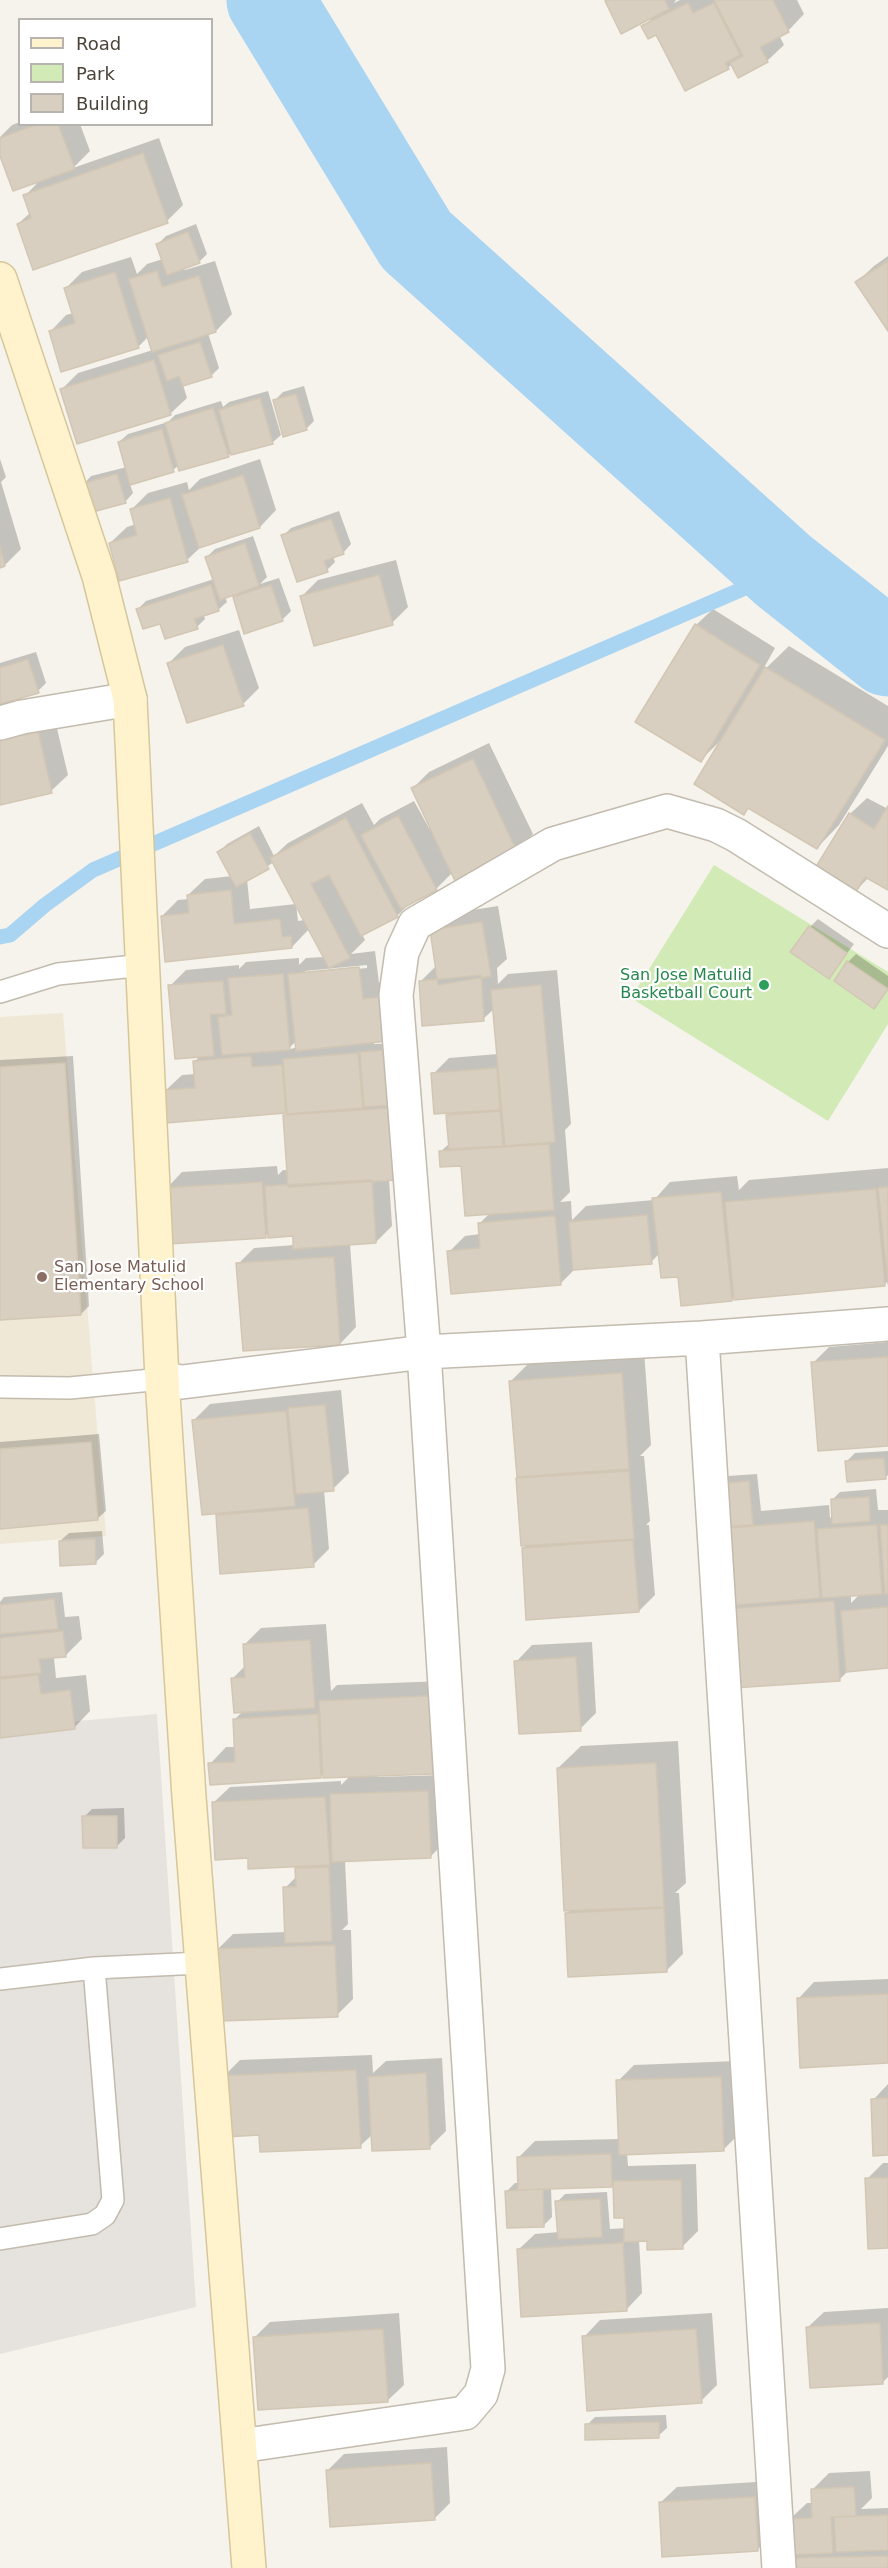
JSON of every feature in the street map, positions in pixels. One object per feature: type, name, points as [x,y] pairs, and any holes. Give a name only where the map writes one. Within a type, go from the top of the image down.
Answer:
[{"type":"street","points":[[0,279],[99,576],[130,699],[162,1379],[201,1963],[249,2568]]},
{"type":"street","points":[[0,723],[22,717],[130,699]]},
{"type":"street","points":[[240,2446],[465,2413],[481,2394],[488,2369],[424,1352],[396,994],[402,952],[415,924],[553,844],[667,811],[716,825],[888,931]]},
{"type":"street","points":[[162,1379],[182,1382],[424,1352],[702,1338],[888,1323]]},
{"type":"street","points":[[702,1338],[779,2568]]},
{"type":"lane","points":[[0,992],[57,974],[144,965]]},
{"type":"lane","points":[[0,1387],[70,1388],[162,1379]]},
{"type":"lane","points":[[0,1979],[94,1968],[201,1963]]},
{"type":"lane","points":[[0,2239],[92,2224],[105,2215],[113,2200],[94,1968]]},
{"type":"shaded area","name":"San Jose Matulid Elementary School","points":[[63,1013],[106,1536],[0,1544],[0,1017]]},
{"type":"shaded area","points":[[157,1714],[196,2307],[0,2354],[0,1728]]},
{"type":"green space","name":"San Jose Matulid Basketball Court","points":[[714,865],[888,972],[888,1024],[828,1121],[631,998]]},
{"type":"building","points":[[665,0],[669,9],[621,34],[605,1]]},
{"type":"building","points":[[714,0],[773,0],[789,32],[760,47],[768,62],[738,78],[730,63],[743,56]]},
{"type":"building","points":[[688,3],[693,13],[714,3],[740,55],[725,63],[729,69],[685,91],[656,35],[648,39],[641,26]]},
{"type":"building","points":[[33,126],[59,126],[75,169],[13,191],[0,156],[0,138]]},
{"type":"building","points":[[143,153],[168,223],[33,270],[17,224],[31,218],[23,195]]},
{"type":"building","points":[[188,232],[200,263],[167,275],[156,244]]},
{"type":"building","points":[[888,261],[888,331],[855,282]]},
{"type":"building","points":[[157,271],[162,287],[199,276],[216,332],[152,352],[129,279]]},
{"type":"building","points":[[115,272],[139,348],[61,372],[49,331],[75,323],[64,288]]},
{"type":"building","points":[[200,342],[212,377],[183,386],[179,376],[167,381],[158,355]]},
{"type":"building","points":[[154,360],[171,415],[77,444],[60,389]]},
{"type":"building","points":[[296,394],[307,430],[283,437],[273,400]]},
{"type":"building","points":[[260,398],[273,444],[231,455],[219,410]]},
{"type":"building","points":[[213,408],[229,457],[179,471],[165,423]]},
{"type":"building","points":[[162,429],[174,472],[130,485],[118,442]]},
{"type":"building","points":[[117,474],[126,503],[89,513],[81,484]]},
{"type":"building","points":[[243,475],[260,528],[199,548],[182,495]]},
{"type":"building","points":[[170,498],[188,562],[119,581],[109,543],[137,535],[130,509]]},
{"type":"building","points":[[331,519],[344,554],[324,561],[328,572],[297,582],[281,535]]},
{"type":"building","points":[[245,543],[259,586],[220,600],[205,557]]},
{"type":"building","points":[[0,548],[5,566],[0,568]]},
{"type":"building","points":[[379,575],[393,625],[314,646],[300,596]]},
{"type":"building","points":[[211,585],[219,611],[194,619],[198,629],[165,639],[160,624],[143,629],[136,609]]},
{"type":"building","points":[[271,585],[283,621],[244,634],[233,597]]},
{"type":"building","points":[[695,624],[760,665],[701,762],[635,722]]},
{"type":"building","points":[[223,645],[244,706],[187,723],[167,663]]},
{"type":"building","points":[[28,659],[39,693],[0,704],[0,668]]},
{"type":"building","points":[[765,667],[885,740],[817,849],[748,808],[744,815],[694,784]]},
{"type":"building","points":[[38,731],[52,793],[0,805],[0,740]]},
{"type":"building","points":[[473,759],[517,852],[455,881],[411,788]]},
{"type":"building","points":[[888,806],[888,890],[865,877],[854,895],[814,870],[849,813],[874,829]]},
{"type":"building","points":[[398,816],[437,890],[401,909],[361,835]]},
{"type":"building","points":[[346,818],[398,917],[361,936],[329,875],[311,884],[350,958],[329,968],[270,858]]},
{"type":"building","points":[[250,833],[269,869],[236,887],[217,852]]},
{"type":"building","points":[[231,890],[234,924],[280,919],[282,937],[291,936],[292,948],[165,962],[161,916],[189,913],[187,895]]},
{"type":"building","points":[[482,922],[491,976],[438,985],[430,930]]},
{"type":"building","points":[[809,926],[847,953],[829,979],[790,952]]},
{"type":"building","points":[[847,961],[888,989],[874,1009],[834,981]]},
{"type":"building","points":[[359,967],[363,999],[382,997],[387,1041],[296,1051],[288,974]]},
{"type":"building","points":[[283,974],[290,1050],[222,1055],[218,1017],[232,1015],[228,978]]},
{"type":"building","points":[[481,975],[484,1021],[422,1026],[419,981]]},
{"type":"building","points":[[223,981],[226,1014],[210,1014],[214,1056],[175,1059],[168,985]]},
{"type":"building","points":[[541,985],[555,1142],[505,1146],[491,990]]},
{"type":"building","points":[[389,1050],[393,1105],[364,1107],[360,1052]]},
{"type":"building","points":[[358,1053],[363,1108],[287,1114],[283,1059]]},
{"type":"building","points":[[251,1056],[252,1067],[282,1065],[286,1113],[166,1123],[164,1090],[195,1088],[193,1061]]},
{"type":"building","points":[[65,1063],[81,1315],[0,1320],[0,1067]]},
{"type":"building","points":[[497,1068],[500,1110],[434,1114],[431,1073]]},
{"type":"building","points":[[391,1108],[396,1180],[288,1187],[283,1115]]},
{"type":"building","points":[[500,1111],[503,1146],[449,1149],[446,1115]]},
{"type":"building","points":[[549,1144],[554,1210],[465,1216],[461,1166],[440,1167],[439,1151]]},
{"type":"building","points":[[372,1180],[376,1243],[293,1249],[293,1236],[268,1238],[265,1186]]},
{"type":"building","points":[[262,1182],[266,1238],[169,1244],[165,1188]]},
{"type":"building","points":[[888,1187],[888,1284],[878,1188]]},
{"type":"building","points":[[876,1189],[885,1286],[734,1300],[725,1202]]},
{"type":"building","points":[[721,1192],[732,1301],[681,1306],[678,1277],[661,1278],[652,1198]]},
{"type":"building","points":[[647,1215],[652,1264],[573,1270],[569,1222]]},
{"type":"building","points":[[555,1216],[561,1285],[451,1294],[447,1251],[480,1248],[478,1223]]},
{"type":"building","points":[[334,1257],[340,1345],[243,1351],[236,1263]]},
{"type":"building","points":[[888,1357],[888,1446],[818,1451],[811,1362]]},
{"type":"building","points":[[622,1373],[629,1469],[517,1477],[509,1381]]},
{"type":"building","points":[[325,1405],[334,1491],[296,1494],[288,1408]]},
{"type":"building","points":[[286,1411],[295,1506],[202,1515],[192,1420]]},
{"type":"building","points":[[91,1442],[98,1520],[0,1529],[0,1449]]},
{"type":"building","points":[[884,1458],[886,1479],[847,1482],[845,1461]]},
{"type":"building","points":[[629,1471],[634,1539],[521,1546],[516,1478]]},
{"type":"building","points":[[749,1481],[753,1525],[722,1527],[718,1484]]},
{"type":"building","points":[[869,1497],[870,1521],[832,1524],[831,1499]]},
{"type":"building","points":[[308,1508],[314,1567],[220,1574],[216,1515]]},
{"type":"building","points":[[814,1521],[820,1598],[725,1606],[718,1529]]},
{"type":"building","points":[[877,1525],[882,1594],[822,1598],[817,1529]]},
{"type":"building","points":[[880,1525],[888,1525],[888,1593],[885,1594]]},
{"type":"building","points":[[95,1539],[96,1564],[60,1566],[59,1541]]},
{"type":"building","points":[[633,1540],[639,1612],[526,1620],[522,1548]]},
{"type":"building","points":[[54,1599],[58,1629],[0,1634],[0,1605]]},
{"type":"building","points":[[834,1601],[840,1681],[733,1688],[727,1609]]},
{"type":"building","points":[[888,1607],[888,1668],[846,1672],[841,1611]]},
{"type":"building","points":[[63,1631],[66,1657],[39,1659],[41,1673],[0,1677],[0,1638]]},
{"type":"building","points":[[310,1640],[315,1708],[234,1713],[231,1678],[245,1678],[243,1644]]},
{"type":"building","points":[[576,1657],[581,1731],[519,1734],[514,1661]]},
{"type":"building","points":[[38,1675],[41,1694],[70,1690],[75,1729],[0,1738],[0,1679]]},
{"type":"building","points":[[429,1696],[433,1774],[323,1778],[319,1701]]},
{"type":"building","points":[[318,1714],[321,1778],[210,1785],[208,1763],[235,1762],[233,1719]]},
{"type":"building","points":[[656,1763],[664,1907],[564,1911],[557,1768]]},
{"type":"building","points":[[428,1791],[431,1858],[332,1862],[330,1794]]},
{"type":"building","points":[[325,1797],[330,1865],[248,1869],[248,1858],[215,1860],[212,1802]]},
{"type":"building","points":[[82,1816],[117,1816],[117,1848],[83,1848]]},
{"type":"building","points":[[329,1867],[332,1941],[285,1943],[283,1887],[296,1887],[295,1868]]},
{"type":"building","points":[[664,1908],[667,1972],[568,1977],[565,1913]]},
{"type":"building","points":[[335,1945],[338,2017],[219,2021],[215,1949]]},
{"type":"building","points":[[888,1994],[888,2063],[800,2068],[797,1998]]},
{"type":"building","points":[[356,2070],[361,2148],[260,2152],[259,2135],[225,2137],[222,2076]]},
{"type":"building","points":[[426,2073],[430,2149],[372,2151],[368,2077]]},
{"type":"building","points":[[721,2077],[724,2151],[619,2155],[616,2080]]},
{"type":"building","points":[[888,2098],[888,2155],[873,2156],[871,2099]]},
{"type":"building","points":[[611,2154],[612,2187],[518,2190],[517,2157]]},
{"type":"building","points":[[865,2178],[888,2178],[888,2248],[868,2249]]},
{"type":"building","points":[[681,2180],[683,2249],[647,2250],[647,2241],[624,2242],[624,2218],[614,2218],[613,2181]]},
{"type":"building","points":[[543,2189],[544,2227],[507,2228],[505,2191]]},
{"type":"building","points":[[600,2199],[602,2237],[558,2239],[555,2201]]},
{"type":"building","points":[[623,2243],[627,2311],[521,2317],[517,2249]]},
{"type":"building","points":[[880,2323],[883,2384],[810,2388],[806,2327]]},
{"type":"building","points":[[383,2329],[388,2402],[258,2410],[253,2337]]},
{"type":"building","points":[[696,2329],[702,2403],[587,2411],[582,2336]]},
{"type":"building","points":[[659,2422],[659,2438],[585,2440],[585,2424]]},
{"type":"building","points":[[431,2463],[435,2520],[330,2527],[326,2470]]},
{"type":"building","points":[[854,2487],[856,2516],[831,2517],[833,2553],[790,2555],[789,2519],[812,2518],[811,2489]]},
{"type":"building","points":[[755,2497],[758,2551],[662,2557],[659,2502]]},
{"type":"building","points":[[888,2515],[888,2550],[836,2552],[834,2517]]},
{"type":"building","points":[[888,2556],[888,2568],[788,2568],[788,2558]]},
{"type":"waterway","points":[[270,0],[416,240],[784,571],[888,653]]},
{"type":"waterway","points":[[0,937],[10,935],[45,905],[93,870],[784,571]]},
{"type":"place","name":"San Jose Matulid Basketball Court","points":[[764,985]]},
{"type":"place","name":"San Jose Matulid Elementary School","points":[[42,1277]]}]
